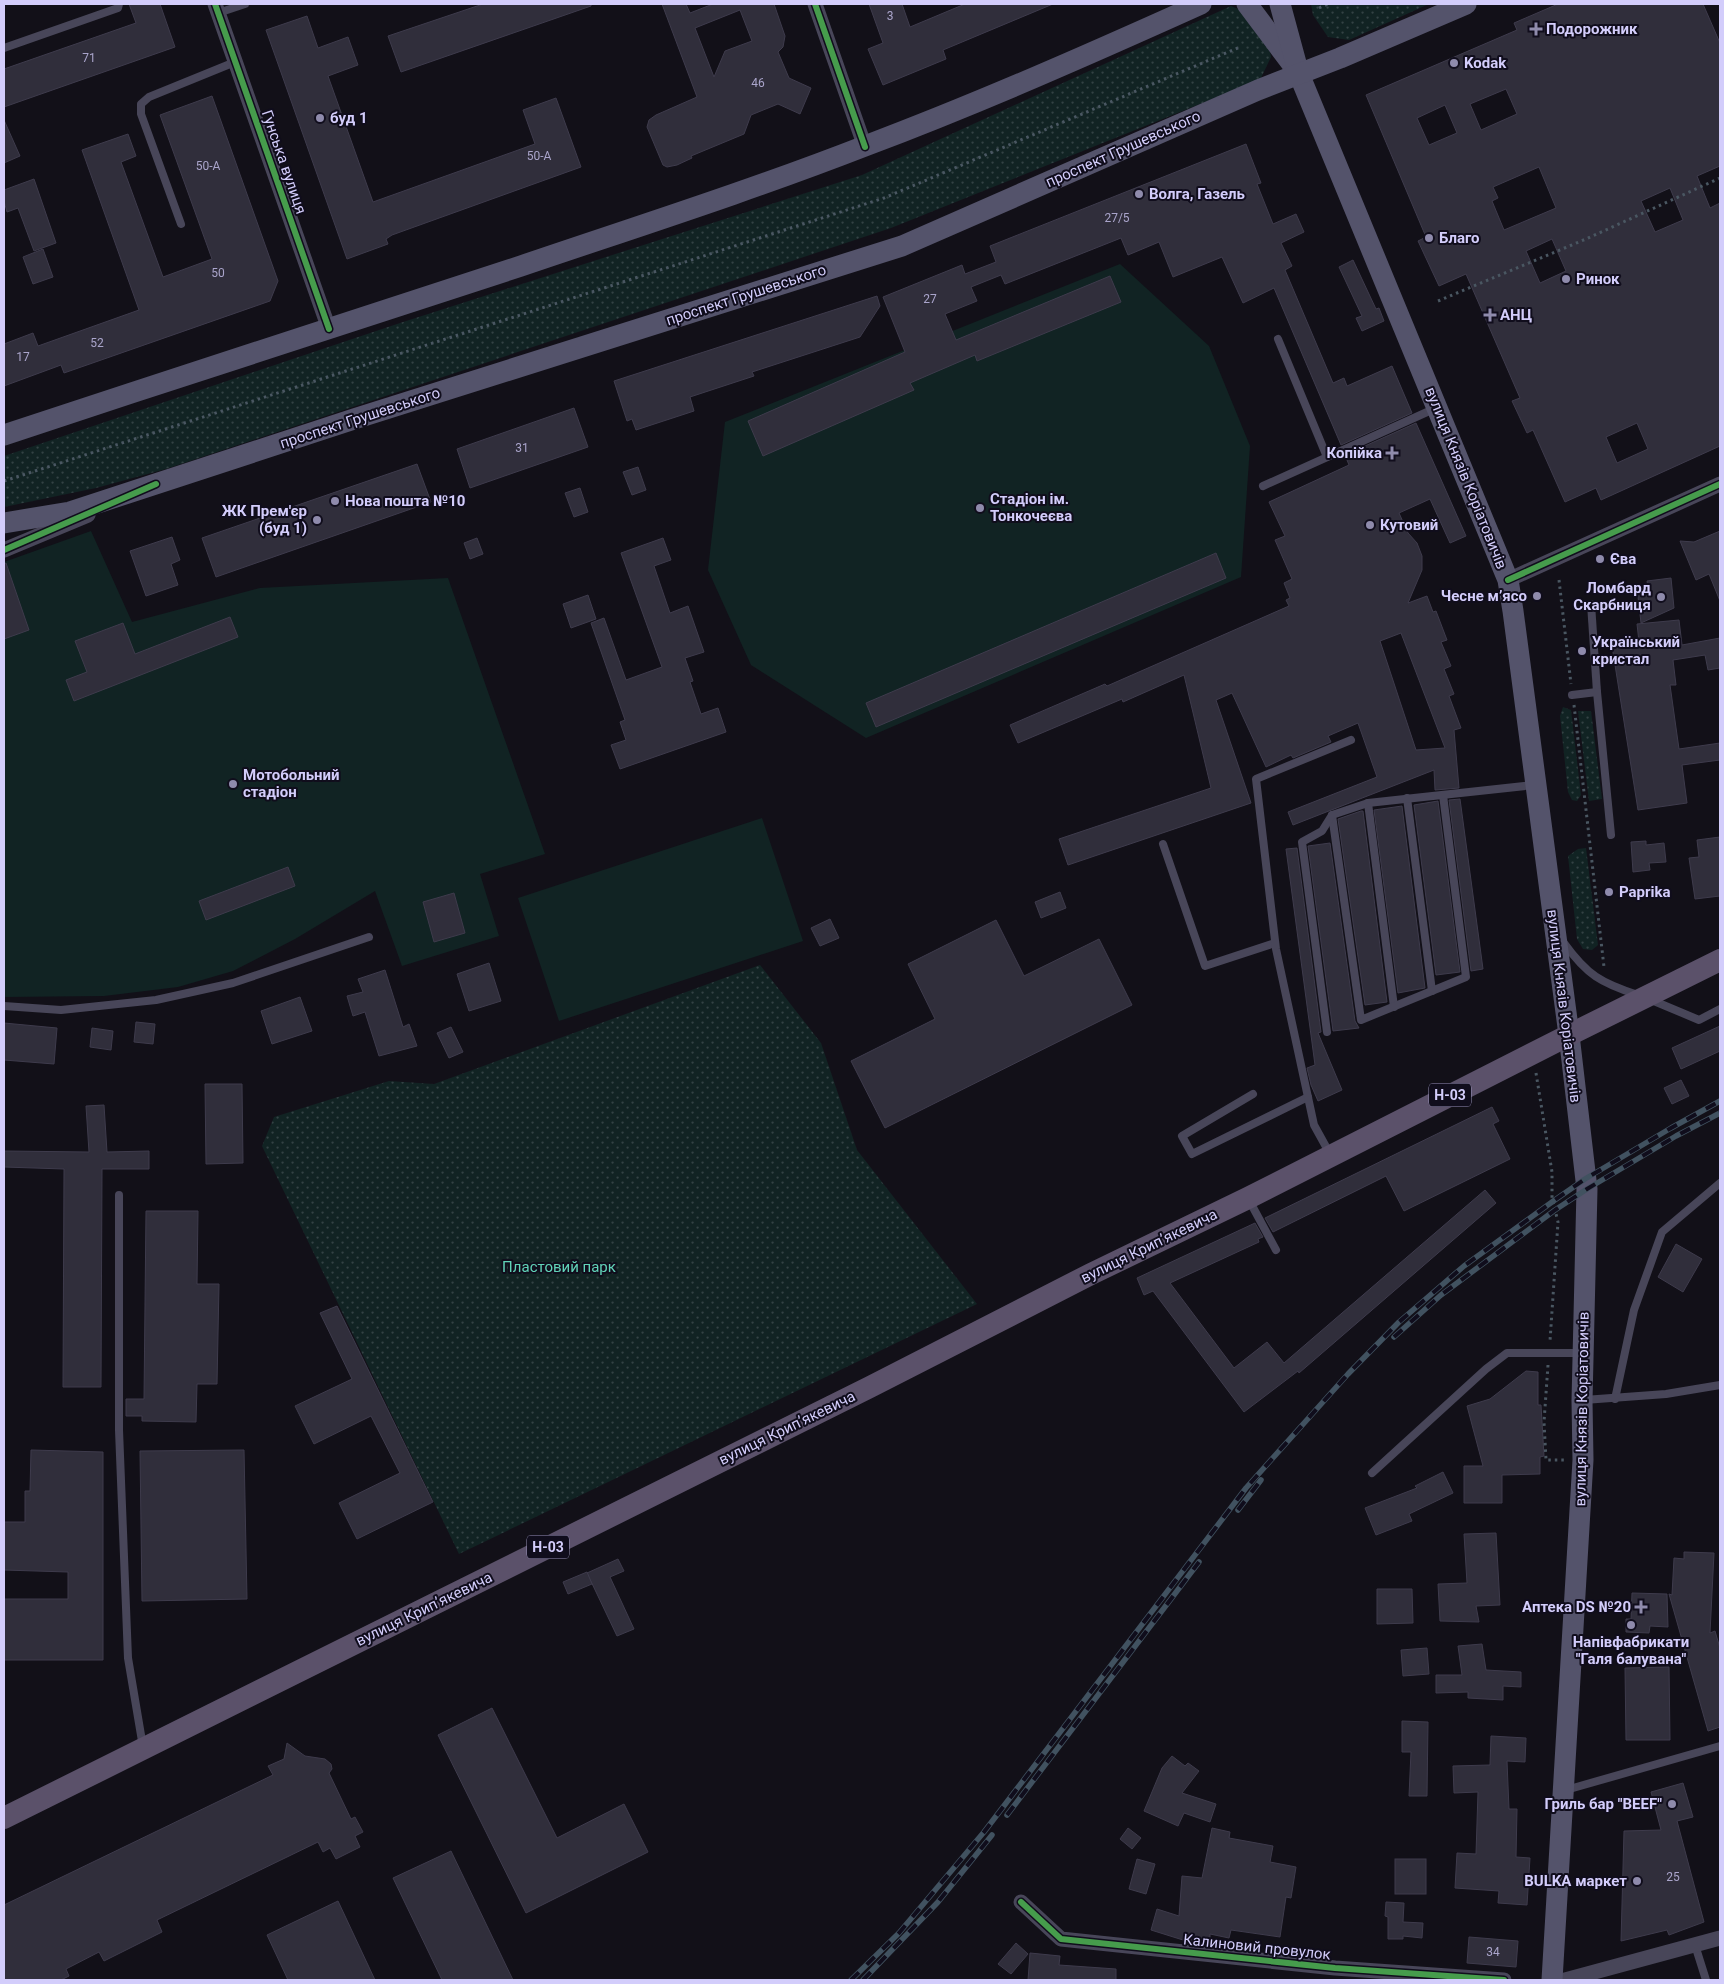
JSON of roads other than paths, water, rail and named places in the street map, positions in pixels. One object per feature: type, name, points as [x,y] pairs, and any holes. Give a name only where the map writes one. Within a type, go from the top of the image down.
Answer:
[{"type":"main road","points":[[4,435],[644,225],[865,146],[976,103],[1080,59],[1201,4]]},
{"type":"main road","name":"вулиця Князів Коріатовичів","points":[[1247,4],[1299,74]]},
{"type":"main road","name":"вулиця Князів Коріатовичів","points":[[1280,4],[1299,74],[1508,580],[1569,1035],[1587,1189],[1582,1400],[1583,1460],[1552,1980]]},
{"type":"main road","name":"проспект Грушевського","points":[[4,523],[70,512],[902,246],[1250,94],[1466,4]]},
{"type":"main road","name":"Н-03","points":[[1569,1035],[1720,960]]},
{"type":"main road","name":"вулиця Крипʼякевича","points":[[4,1818],[861,1391],[1091,1274],[1248,1198],[1569,1035]]},
{"type":"street","points":[[815,4],[865,146]]},
{"type":"street","name":"Гунська вулиця","points":[[216,8],[329,329]]},
{"type":"street","points":[[4,550],[156,484]]},
{"type":"street","points":[[1508,580],[1720,484]]},
{"type":"street","name":"Калиновий провулок","points":[[1021,1902],[1061,1939],[1335,1968],[1504,1980]]},
{"type":"street","points":[[1565,1980],[1720,1938]]},
{"type":"lane","points":[[4,48],[118,8],[119,4]]},
{"type":"lane","points":[[216,8],[245,4]]},
{"type":"lane","points":[[181,224],[141,114],[141,104],[149,97],[235,62]]},
{"type":"lane","points":[[1278,339],[1327,457]]},
{"type":"lane","points":[[1263,486],[1437,407]]},
{"type":"lane","points":[[1591,604],[1597,692],[1611,834]]},
{"type":"lane","points":[[1572,695],[1597,692]]},
{"type":"lane","points":[[1330,1156],[1314,1124],[1275,943],[1256,779],[1351,740]]},
{"type":"lane","points":[[1327,1032],[1302,842],[1322,831],[1332,815],[1368,803],[1536,785]]},
{"type":"lane","points":[[1332,815],[1361,1020],[1466,977],[1443,795]]},
{"type":"lane","points":[[1407,798],[1432,991]]},
{"type":"lane","points":[[1368,803],[1394,1006]]},
{"type":"lane","points":[[1163,844],[1205,966],[1275,943]]},
{"type":"lane","points":[[1555,932],[1578,963],[1597,979],[1616,988],[1700,1020],[1720,1009]]},
{"type":"lane","points":[[4,1006],[61,1010],[156,1000],[233,983],[369,937]]},
{"type":"lane","points":[[1253,1094],[1182,1136],[1192,1154],[1308,1097]]},
{"type":"lane","points":[[1615,1399],[1634,1310],[1662,1232],[1720,1183]]},
{"type":"lane","points":[[119,1195],[119,1430],[128,1658],[144,1748]]},
{"type":"lane","points":[[1248,1198],[1276,1250]]},
{"type":"lane","points":[[1372,1473],[1506,1353],[1584,1353]]},
{"type":"lane","points":[[1582,1400],[1666,1394],[1720,1386]]},
{"type":"lane","points":[[1564,1791],[1720,1746]]},
{"type":"lane","points":[[1696,1945],[1706,1980]]},
{"type":"railway","points":[[851,1980],[899,1933],[984,1832],[1246,1488],[1348,1374],[1399,1322],[1464,1266],[1585,1179],[1720,1101]]},
{"type":"railway","points":[[1394,1337],[1441,1295],[1555,1210],[1676,1136],[1720,1113]]},
{"type":"railway","points":[[1238,1510],[1261,1480]]},
{"type":"railway","points":[[1007,1815],[1199,1562]]},
{"type":"railway","points":[[863,1980],[938,1902],[992,1835]]},
{"type":"place","name":"Подорожник","points":[[1536,29]]},
{"type":"place","name":"Kodak","points":[[1454,63]]},
{"type":"place","name":"буд 1","points":[[320,118]]},
{"type":"place","name":"Волга, Газель","points":[[1139,194]]},
{"type":"place","name":"Благо","points":[[1429,238]]},
{"type":"place","name":"Ринок","points":[[1566,279]]},
{"type":"place","name":"АНЦ","points":[[1490,315]]},
{"type":"place","name":"Копійка","points":[[1392,453]]},
{"type":"place","name":"Нова пошта №10","points":[[335,501]]},
{"type":"place","name":"Стадіон ім. Тонкочеєва","points":[[980,508]]},
{"type":"place","name":"ЖК Прем'єр (буд 1)","points":[[317,520]]},
{"type":"place","name":"Кутовий","points":[[1370,525]]},
{"type":"place","name":"Єва","points":[[1600,559]]},
{"type":"place","name":"Чесне мʼясо","points":[[1537,596]]},
{"type":"place","name":"Ломбард Скарбниця","points":[[1661,597]]},
{"type":"place","name":"Український кристал","points":[[1582,651]]},
{"type":"place","name":"Мотобольний стадіон","points":[[233,784]]},
{"type":"place","name":"Paprika","points":[[1609,892]]},
{"type":"place","name":"Аптека DS №20","points":[[1641,1607]]},
{"type":"place","name":"Напівфабрикати \"Галя балувана\"","points":[[1631,1625]]},
{"type":"place","name":"Гриль бар \"BEEF\"","points":[[1672,1804]]},
{"type":"place","name":"BULKA маркет","points":[[1637,1881]]},
{"type":"park label","name":"Пластовий парк","points":[[559,1267]]}]
